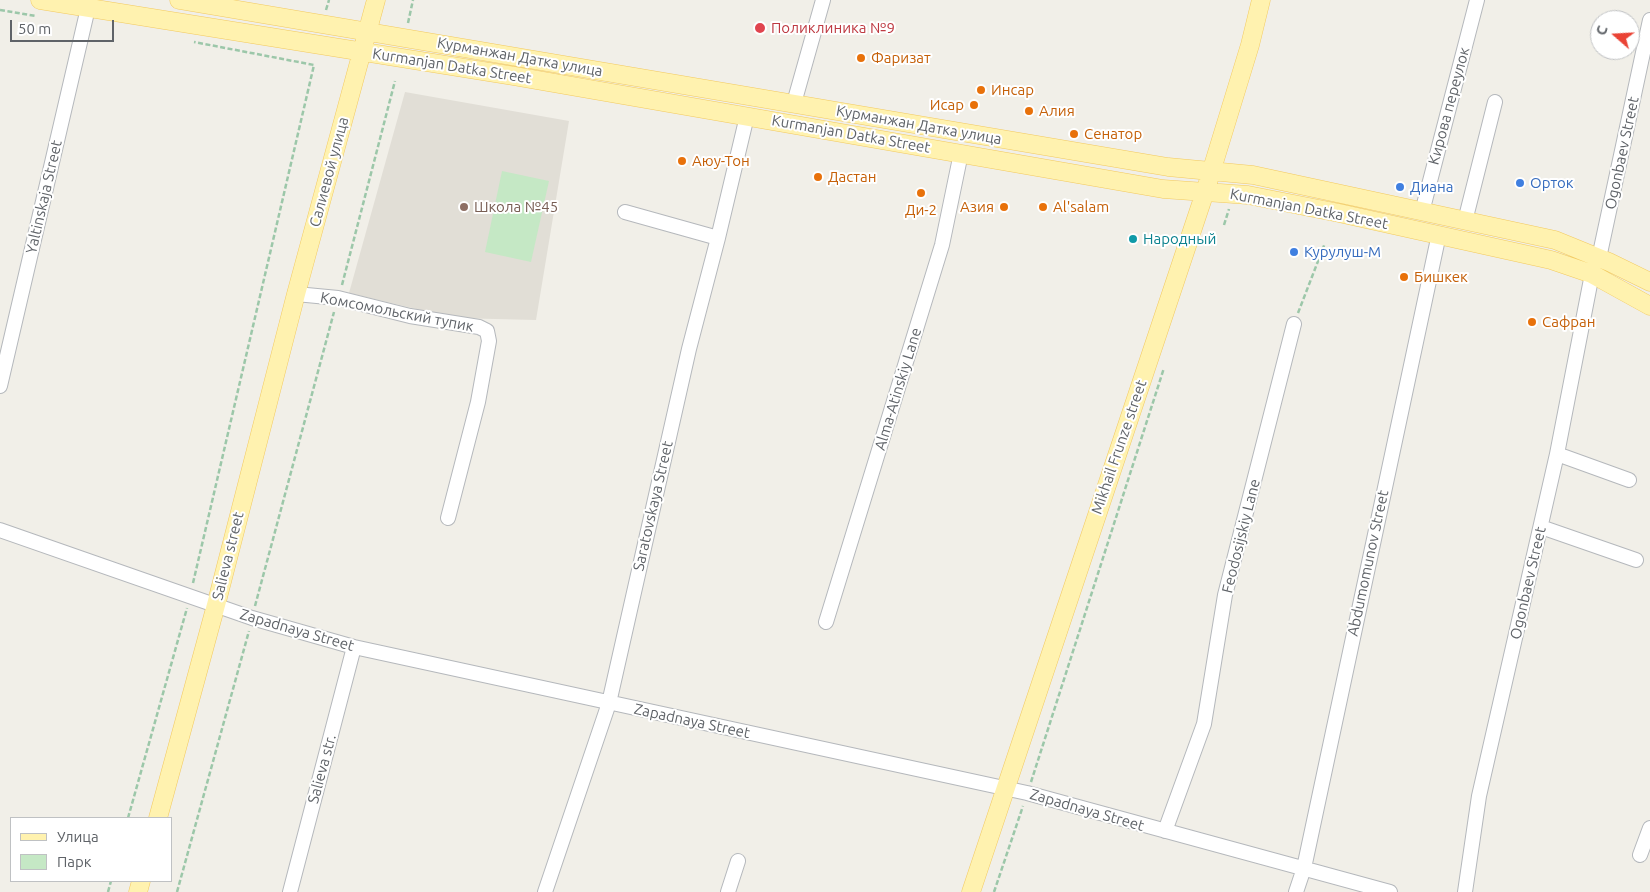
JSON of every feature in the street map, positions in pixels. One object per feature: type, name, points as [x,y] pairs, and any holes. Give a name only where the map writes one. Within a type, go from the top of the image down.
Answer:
[{"type":"main road","name":"Курманжан Датка улица","points":[[179,0],[1168,167],[1253,176],[1555,240],[1650,282]]},
{"type":"main road","points":[[362,51],[376,0]]},
{"type":"main road","name":"Mikhail Frunze street","points":[[971,892],[1205,192],[1250,45],[1261,0]]},
{"type":"main road","name":"Kurmanjan Datka Street","points":[[39,8],[88,8],[362,51],[961,152],[1163,189],[1248,195],[1439,234],[1551,260],[1592,274],[1650,306]]},
{"type":"main road","name":"Салиевой улица","points":[[296,294],[362,51]]},
{"type":"main road","name":"Salieva street","points":[[158,817],[216,605],[296,294]]},
{"type":"street","points":[[794,103],[823,0]]},
{"type":"street","name":"Кирова переулок","points":[[1422,212],[1477,0]]},
{"type":"street","name":"Yaltinskaja Street","points":[[0,386],[88,8]]},
{"type":"street","name":"Ogonbaev Street","points":[[1599,258],[1650,20]]},
{"type":"street","points":[[1465,221],[1495,102]]},
{"type":"street","name":"Saratovskaya Street","points":[[545,892],[608,703],[687,358],[748,116]]},
{"type":"street","name":"Alma-Atinskiy Lane","points":[[826,622],[942,245],[961,152]]},
{"type":"street","points":[[625,212],[718,238]]},
{"type":"street","name":"Abdumomunov Street","points":[[1296,892],[1304,868],[1439,234]]},
{"type":"street","name":"Ogonbaev Street","points":[[1465,892],[1479,796],[1557,454],[1592,274]]},
{"type":"street","name":"Комсомольский тупик","points":[[296,294],[338,298],[410,316],[479,327],[487,331],[489,341],[478,402],[448,518]]},
{"type":"street","name":"Feodosijskiy Lane","points":[[1165,831],[1204,724],[1226,595],[1294,324]]},
{"type":"street","points":[[1557,454],[1629,480]]},
{"type":"street","points":[[1541,527],[1636,560]]},
{"type":"street","name":"Zapadnaya Street","points":[[0,530],[252,618],[354,647],[1027,793],[1390,892]]},
{"type":"street","name":"Salieva str.","points":[[290,892],[354,647]]},
{"type":"street","points":[[1640,854],[1650,828]]},
{"type":"street","points":[[728,892],[738,861]]},
{"type":"path","points":[[326,12],[329,0]]},
{"type":"path","points":[[407,24],[413,0]]},
{"type":"path","points":[[0,10],[39,8]]},
{"type":"path","points":[[128,817],[190,596],[314,65],[191,41]]},
{"type":"path","points":[[177,892],[395,81]]},
{"type":"path","points":[[1224,225],[1229,208]]},
{"type":"path","points":[[1294,324],[1325,243]]},
{"type":"path","points":[[994,892],[1165,364]]},
{"type":"shaded area","name":"Школа №45","points":[[405,92],[569,121],[536,320],[454,318],[349,293]]},
{"type":"green space","points":[[502,171],[549,181],[531,262],[485,252]]},
{"type":"place","name":"Поликлиника №9","points":[[760,28]]},
{"type":"place","name":"Фаризат","points":[[861,58]]},
{"type":"place","name":"Инсар","points":[[981,90]]},
{"type":"place","name":"Исар","points":[[974,105]]},
{"type":"place","name":"Алия","points":[[1029,111]]},
{"type":"place","name":"Сенатор","points":[[1074,134]]},
{"type":"place","name":"Аюу-Тон","points":[[682,161]]},
{"type":"place","name":"Дастан","points":[[818,177]]},
{"type":"place","name":"Орток","points":[[1520,183]]},
{"type":"place","name":"Диана","points":[[1400,187]]},
{"type":"place","name":"Ди-2","points":[[921,193]]},
{"type":"place","name":"Школа №45","points":[[464,207]]},
{"type":"place","name":"Азия","points":[[1004,207]]},
{"type":"place","name":"Al'salam","points":[[1043,207]]},
{"type":"place","name":"Народный","points":[[1133,239]]},
{"type":"place","name":"Курулуш-М","points":[[1294,252]]},
{"type":"place","name":"Бишкек","points":[[1404,277]]},
{"type":"place","name":"Сафран","points":[[1532,322]]}]
